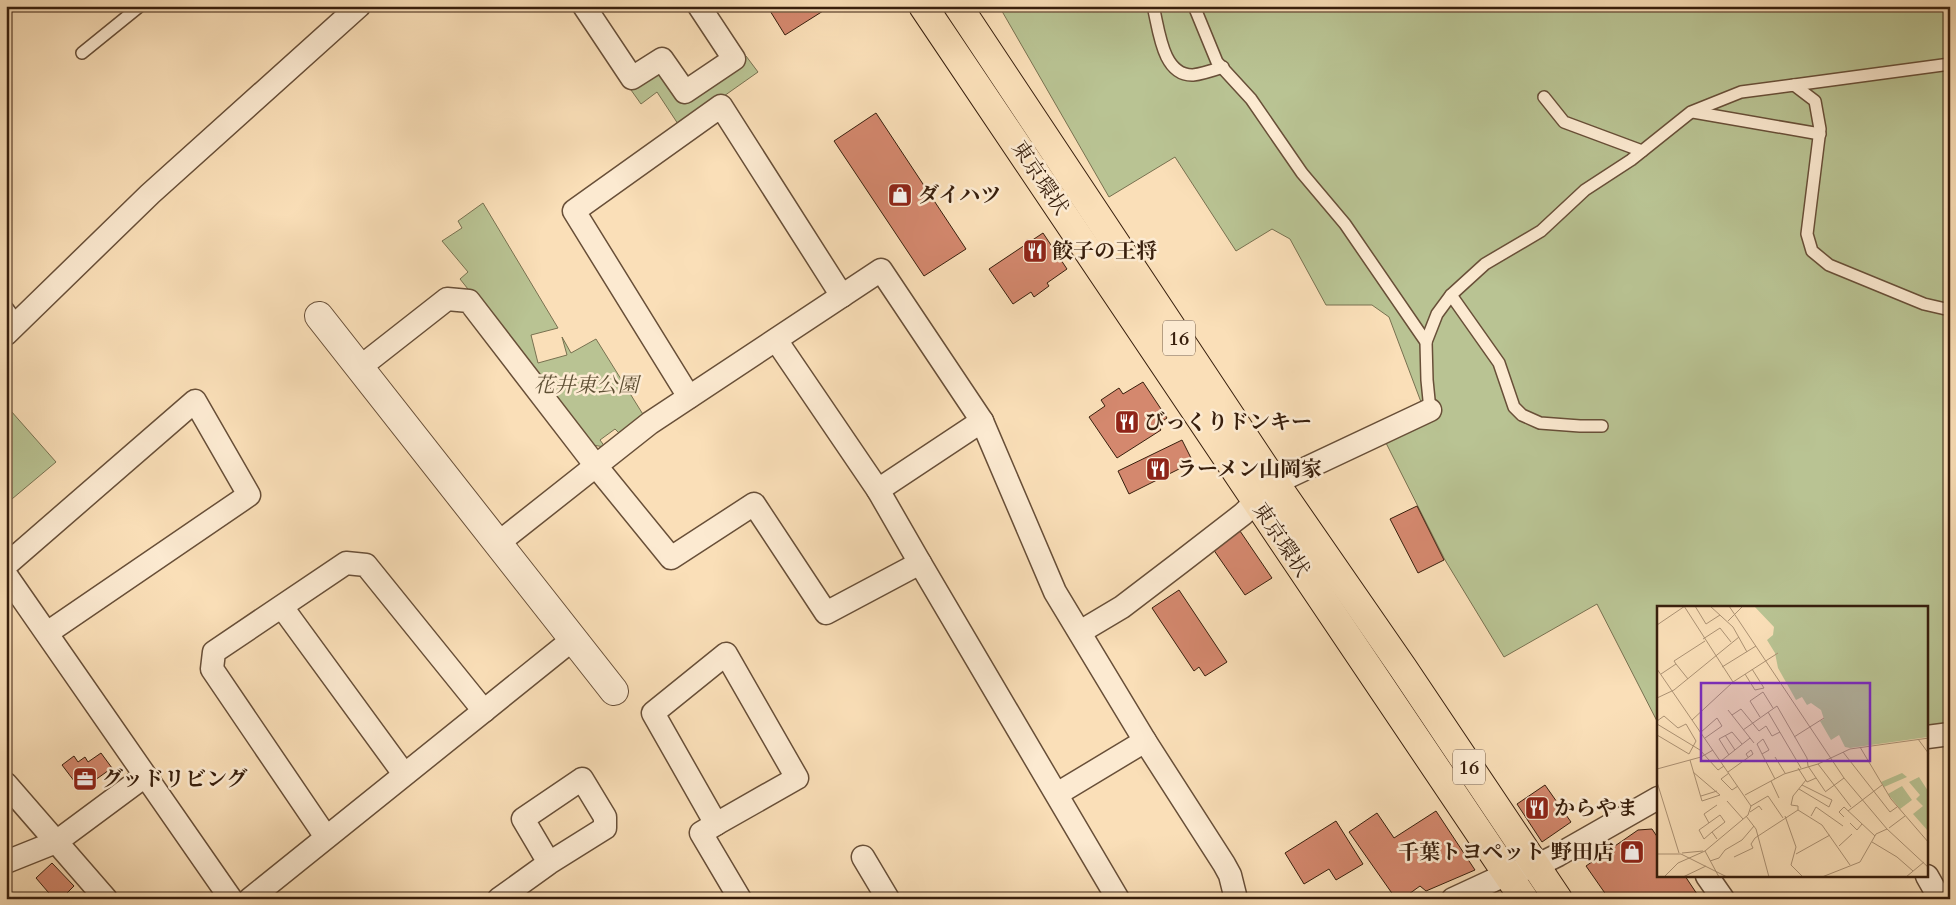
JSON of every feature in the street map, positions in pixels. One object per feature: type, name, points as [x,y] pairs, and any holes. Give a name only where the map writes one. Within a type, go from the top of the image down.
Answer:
[{"type":"highway","name":"東京環状","points":[[923,6],[1524,899]]},
{"type":"highway","name":"東京環状","points":[[958,6],[1275,483],[1403,668],[1558,899]]},
{"type":"street","points":[[10,321],[359,6]]},
{"type":"street","points":[[584,6],[632,78],[662,59],[685,92],[734,60],[699,6]]},
{"type":"street","points":[[689,397],[574,211],[721,106],[842,296]]},
{"type":"street","points":[[497,544],[630,437],[881,270],[982,421],[1055,592],[1145,741],[1227,869],[1235,889],[1236,899]]},
{"type":"street","points":[[359,368],[447,299],[469,301],[596,466],[672,558],[754,504],[826,614],[920,563]]},
{"type":"street","points":[[319,316],[614,691]]},
{"type":"street","points":[[776,340],[878,490],[1118,899]]},
{"type":"street","points":[[6,565],[195,401],[250,495],[47,633]]},
{"type":"street","points":[[1080,632],[1122,606],[1182,562],[1256,503],[1275,483],[1430,410]]},
{"type":"street","points":[[878,490],[982,421]]},
{"type":"street","points":[[326,837],[212,668],[214,652],[346,563],[366,565],[484,711]]},
{"type":"street","points":[[6,575],[231,899]]},
{"type":"street","points":[[282,607],[404,774]]},
{"type":"street","points":[[250,899],[572,640]]},
{"type":"street","points":[[716,824],[653,713],[726,654],[797,778],[701,833],[740,899]]},
{"type":"street","points":[[1928,737],[1950,734]]},
{"type":"street","points":[[1057,794],[1145,741]]},
{"type":"street","points":[[6,862],[56,842],[145,776]]},
{"type":"street","points":[[6,784],[106,899]]},
{"type":"street","points":[[1453,899],[1507,874],[1536,866],[1657,802]]},
{"type":"street","points":[[863,856],[888,899]]},
{"type":"street","points":[[499,899],[549,863]]},
{"type":"street","points":[[1708,878],[1723,899]]},
{"type":"street","points":[[1928,878],[1940,899]]},
{"type":"lane","points":[[82,53],[140,6]]},
{"type":"lane","points":[[1153,6],[1168,62],[1179,73],[1193,75],[1223,68]]},
{"type":"lane","points":[[1194,6],[1218,62],[1251,100],[1302,173],[1345,224],[1426,342]]},
{"type":"lane","points":[[1430,410],[1426,342],[1437,314],[1450,295],[1485,264],[1541,231],[1585,190],[1642,151],[1691,112],[1740,92],[1950,64]]},
{"type":"lane","points":[[1794,85],[1815,101],[1820,134],[1807,234],[1812,251],[1829,265],[1924,304],[1950,310]]},
{"type":"lane","points":[[1544,97],[1564,122],[1642,151]]},
{"type":"lane","points":[[1691,112],[1820,134]]},
{"type":"lane","points":[[1450,295],[1499,364],[1514,407],[1522,415],[1540,423],[1602,426]]},
{"type":"green space","points":[[999,6],[1950,6],[1950,724],[1928,727],[1928,606],[1657,606],[1657,721],[1597,604],[1504,657],[1445,560],[1383,437],[1421,402],[1389,317],[1372,305],[1326,305],[1290,239],[1272,229],[1236,251],[1175,157],[1109,197]]},
{"type":"green space","points":[[746,56],[758,72],[680,127],[657,92],[641,104],[631,90],[655,72],[665,73],[684,100]]},
{"type":"green space","name":"花井東公園","points":[[483,203],[558,328],[531,335],[538,363],[567,355],[562,337],[571,353],[596,339],[644,416],[620,434],[615,429],[600,440],[605,447],[592,445],[460,279],[468,272],[442,241],[462,228],[458,221]]},
{"type":"green space","points":[[11,411],[56,462],[6,504],[6,414]]},
{"type":"building","points":[[767,6],[831,6],[785,35]]},
{"type":"building","name":"ダイハツ","points":[[876,113],[966,249],[924,276],[834,141]]},
{"type":"building","name":"餃子の王将","points":[[1043,233],[1067,269],[1047,283],[1049,286],[1034,297],[1031,292],[1013,304],[989,269]]},
{"type":"building","name":"びっくりドンキー","points":[[1143,382],[1167,418],[1157,425],[1161,430],[1117,458],[1089,417],[1105,406],[1101,400],[1119,388],[1123,394]]},
{"type":"building","points":[[1182,440],[1193,462],[1129,494],[1118,471]]},
{"type":"building","points":[[1417,506],[1444,560],[1418,573],[1390,519]]},
{"type":"building","points":[[1240,531],[1272,578],[1245,595],[1213,549]]},
{"type":"building","points":[[1179,590],[1227,662],[1205,676],[1199,667],[1194,671],[1152,608]]},
{"type":"building","name":"グッドリビング","points":[[101,753],[112,768],[81,790],[62,765],[74,756],[78,762],[85,757],[88,762]]},
{"type":"building","points":[[1545,785],[1571,822],[1542,842],[1517,804]]},
{"type":"building","points":[[1436,811],[1475,870],[1426,891],[1420,886],[1402,899],[1396,899],[1349,832],[1377,813],[1394,838]]},
{"type":"building","points":[[1336,821],[1363,864],[1336,880],[1329,869],[1304,884],[1285,853]]},
{"type":"building","name":"千葉トヨペット 野田店","points":[[1652,829],[1657,836],[1657,878],[1686,878],[1699,897],[1697,899],[1609,899],[1586,866],[1638,830]]},
{"type":"building","points":[[52,863],[74,886],[61,899],[54,899],[36,878]]},
{"type":"place","name":"ダイハツ","points":[[900,195]]},
{"type":"place","name":"餃子の王将","points":[[1035,251]]},
{"type":"place","name":"びっくりドンキー","points":[[1127,422]]},
{"type":"place","name":"ラーメン山岡家","points":[[1158,469]]},
{"type":"place","name":"グッドリビング","points":[[85,779]]},
{"type":"place","name":"からやま","points":[[1537,808]]},
{"type":"place","name":"千葉トヨペット 野田店","points":[[1632,852]]}]
